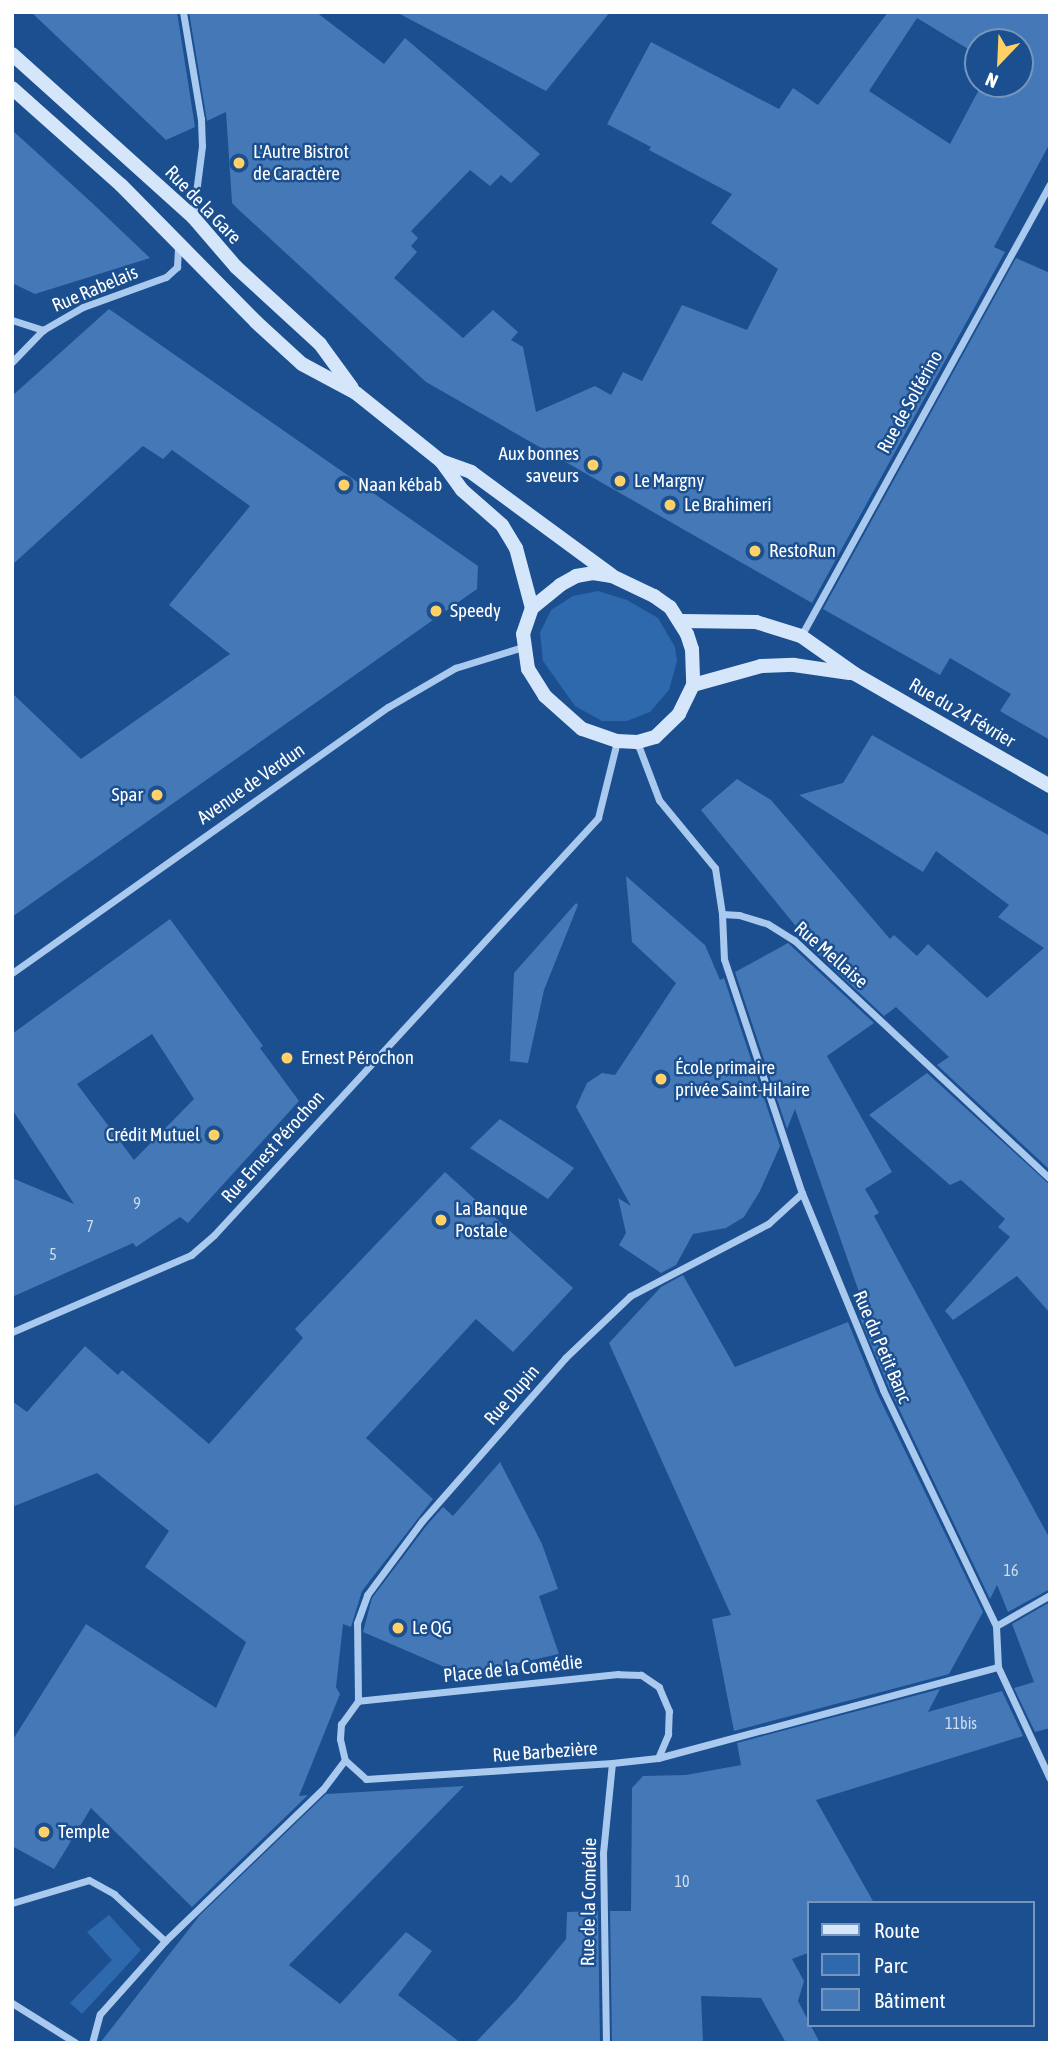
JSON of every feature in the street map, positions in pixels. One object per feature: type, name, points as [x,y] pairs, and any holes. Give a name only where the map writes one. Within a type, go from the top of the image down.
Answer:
[{"type":"main road","name":"Rue de la Gare","points":[[12,54],[193,217],[236,267],[320,344],[355,393]]},
{"type":"main road","name":"Rue de la Gare","points":[[12,88],[121,185],[256,322],[302,363],[355,393],[441,461],[462,490],[502,525],[516,548],[532,608]]},
{"type":"main road","name":"Rue de la Gare","points":[[441,461],[471,472],[612,576]]},
{"type":"main road","points":[[593,573],[612,576],[654,596],[670,607],[681,621],[692,649],[693,685],[680,714],[655,737],[636,742],[617,741],[582,729],[561,712],[545,696],[528,669],[523,647],[526,621],[532,608],[546,594],[576,576],[593,573]]},
{"type":"main road","name":"Rue du 24 Février","points":[[681,621],[756,622],[801,636],[855,674],[1050,786]]},
{"type":"main road","name":"Rue du 24 Février","points":[[693,685],[776,665],[855,674]]},
{"type":"street","points":[[183,12],[201,119],[202,146],[193,217]]},
{"type":"street","name":"Rue de Solférino","points":[[801,636],[1050,184]]},
{"type":"street","points":[[1041,199],[1050,204]]},
{"type":"street","name":"Rue Rabelais","points":[[12,362],[43,330],[83,307],[166,277],[177,267],[178,244]]},
{"type":"street","points":[[12,320],[43,330]]},
{"type":"street","name":"Avenue de Verdun","points":[[12,973],[388,707],[455,668],[523,647]]},
{"type":"street","name":"Rue Ernest Pérochon","points":[[12,1332],[191,1255],[214,1236],[598,818],[617,741]]},
{"type":"street","points":[[636,742],[659,800],[715,868],[722,914]]},
{"type":"street","name":"Rue Mellaise","points":[[722,914],[739,915],[768,924],[794,940],[1050,1179]]},
{"type":"street","name":"Rue du Petit Banc","points":[[722,914],[724,958],[802,1193],[883,1390],[996,1626],[998,1667],[1050,1779]]},
{"type":"street","name":"Rue Dupin","points":[[358,1701],[357,1623],[368,1595],[422,1521],[565,1358],[630,1296],[768,1224],[802,1193]]},
{"type":"street","points":[[996,1626],[1050,1594]]},
{"type":"street","name":"Rue Barbezière","points":[[345,1760],[366,1779],[658,1758],[998,1667]]},
{"type":"street","name":"Place de la Comédie","points":[[358,1701],[618,1674],[641,1675],[659,1687],[669,1711],[668,1734],[658,1758]]},
{"type":"street","points":[[92,2043],[100,2014],[165,1941],[323,1789],[345,1760],[340,1739],[341,1724],[358,1701]]},
{"type":"street","name":"Rue de la Comédie","points":[[606,2043],[603,1853],[612,1763]]},
{"type":"street","points":[[12,1903],[89,1880],[114,1894],[165,1941]]},
{"type":"street","points":[[12,2003],[76,2043]]},
{"type":"green space","points":[[598,591],[627,600],[658,618],[675,647],[677,661],[669,690],[650,712],[627,721],[602,721],[575,706],[543,661],[540,633],[551,610],[573,596]]},
{"type":"green space","points":[[109,1915],[141,1950],[82,2014],[70,2003],[112,1960],[87,1932]]},
{"type":"building","points":[[31,12],[177,12],[195,127],[166,140]]},
{"type":"building","points":[[189,12],[316,12],[384,64],[405,38],[540,154],[511,183],[501,175],[490,186],[470,170],[411,231],[418,238],[411,246],[417,252],[394,278],[463,338],[493,310],[518,332],[511,340],[523,347],[536,412],[595,386],[611,395],[623,372],[642,381],[682,305],[747,330],[778,269],[711,223],[732,194],[649,150],[651,147],[607,124],[651,42],[779,109],[793,88],[818,105],[888,12],[1050,12],[1050,143],[994,247],[1005,252],[812,603],[426,382],[232,203],[226,112],[207,121]],"holes":[[[917,18],[964,47],[964,28],[1034,28],[1034,98],[975,98],[950,144],[869,91]]]},
{"type":"building","points":[[396,12],[610,12],[546,91]]},
{"type":"building","points":[[12,130],[150,258],[35,294],[12,283]]},
{"type":"building","points":[[1016,258],[1050,273],[1050,740],[1000,711],[1011,694],[950,658],[940,675],[823,609]]},
{"type":"building","points":[[109,309],[478,566],[477,589],[12,917],[12,693],[81,759],[230,654],[169,605],[250,506],[172,450],[163,459],[143,446],[12,565],[12,396]]},
{"type":"building","points":[[872,735],[1050,836],[1050,1170],[937,1065],[949,1057],[896,1007],[884,1016],[800,937],[803,935],[701,810],[737,779],[771,800],[890,939],[894,935],[917,956],[928,944],[987,998],[1044,948],[998,917],[1009,905],[936,851],[923,872],[799,795],[843,783]]},
{"type":"building","name":"École primaire privée Saint-Hilaire","points":[[626,876],[705,945],[720,980],[724,978],[780,1146],[760,1191],[744,1217],[726,1228],[693,1234],[676,1265],[661,1273],[619,1245],[626,1233],[618,1198],[631,1206],[576,1107],[587,1083],[602,1073],[615,1075],[676,983],[632,942]]},
{"type":"building","points":[[576,903],[578,905],[544,990],[528,1063],[510,1061],[514,973]]},
{"type":"building","points":[[170,919],[263,1046],[260,1048],[299,1101],[188,1223],[180,1217],[136,1247],[133,1243],[12,1297],[12,1178],[74,1204],[12,1109],[12,1034]],"holes":[[[152,1034],[194,1099],[134,1160],[77,1084]]]},
{"type":"building","points":[[788,943],[874,1023],[827,1056],[892,1172],[865,1189],[879,1213],[874,1216],[1050,1539],[1050,1589],[1008,1612],[997,1585],[990,1599],[889,1388],[860,1318],[867,1315],[795,1109],[787,1129],[735,972]]},
{"type":"building","points":[[927,1073],[1050,1185],[1050,1313],[1017,1276],[953,1320],[945,1311],[1010,1237],[998,1227],[1005,1219],[961,1180],[950,1185],[869,1115]]},
{"type":"building","points":[[500,1119],[574,1168],[548,1199],[470,1148]]},
{"type":"building","points":[[445,1172],[573,1288],[513,1352],[476,1319],[366,1438],[433,1499],[362,1591],[351,1627],[343,1624],[336,1687],[340,1694],[299,1796],[308,1795],[192,1907],[91,1808],[54,1869],[12,1846],[12,1741],[86,1624],[216,1708],[246,1642],[145,1567],[169,1531],[97,1473],[12,1507],[12,1401],[27,1412],[85,1346],[118,1375],[122,1370],[209,1444],[303,1338],[295,1329]]},
{"type":"building","points":[[683,1275],[735,1367],[848,1322],[877,1393],[983,1612],[949,1674],[734,1731],[712,1619],[731,1615],[609,1343],[661,1287]]},
{"type":"building","points":[[500,1462],[542,1544],[558,1589],[539,1596],[559,1654],[463,1675],[363,1632],[372,1598],[427,1525],[443,1507],[453,1516]]},
{"type":"building","points":[[1050,1602],[1050,1728],[1035,1732],[1014,1688],[1034,1682],[1012,1624]]},
{"type":"building","points":[[940,1689],[928,1712],[1002,1691],[1023,1736],[816,1800],[873,1901],[806,1901],[806,1954],[792,1959],[804,1981],[798,2001],[806,2016],[806,2027],[812,2027],[820,2043],[786,2043],[761,1998],[701,1996],[703,2043],[612,2043],[610,1911],[631,1911],[632,1788],[643,1776],[686,1775],[741,1765],[737,1743]]},
{"type":"building","points":[[464,1786],[289,1965],[340,2004],[406,1932],[432,1951],[398,1995],[461,2043],[100,2043],[200,1915],[326,1794]]},
{"type":"building","points":[[598,1911],[600,2043],[475,2043],[516,2000],[566,1939],[567,1912]]},
{"type":"place","name":"L'Autre Bistrot de Caractère","points":[[239,163]]},
{"type":"place","name":"Aux bonnes saveurs","points":[[593,465]]},
{"type":"place","name":"Le Margny","points":[[620,481]]},
{"type":"place","name":"Naan kébab","points":[[344,485]]},
{"type":"place","name":"Le Brahimeri","points":[[670,505]]},
{"type":"place","name":"RestoRun","points":[[755,551]]},
{"type":"place","name":"Speedy","points":[[436,611]]},
{"type":"place","name":"Spar","points":[[157,795]]},
{"type":"place","name":"Ernest Pérochon","points":[[287,1058]]},
{"type":"place","name":"École primaire privée Saint-Hilaire","points":[[661,1079]]},
{"type":"place","name":"Crédit Mutuel","points":[[214,1135]]},
{"type":"place","name":"La Banque Postale","points":[[441,1220]]},
{"type":"place","name":"Le QG","points":[[398,1628]]},
{"type":"place","name":"Temple","points":[[44,1832]]}]
